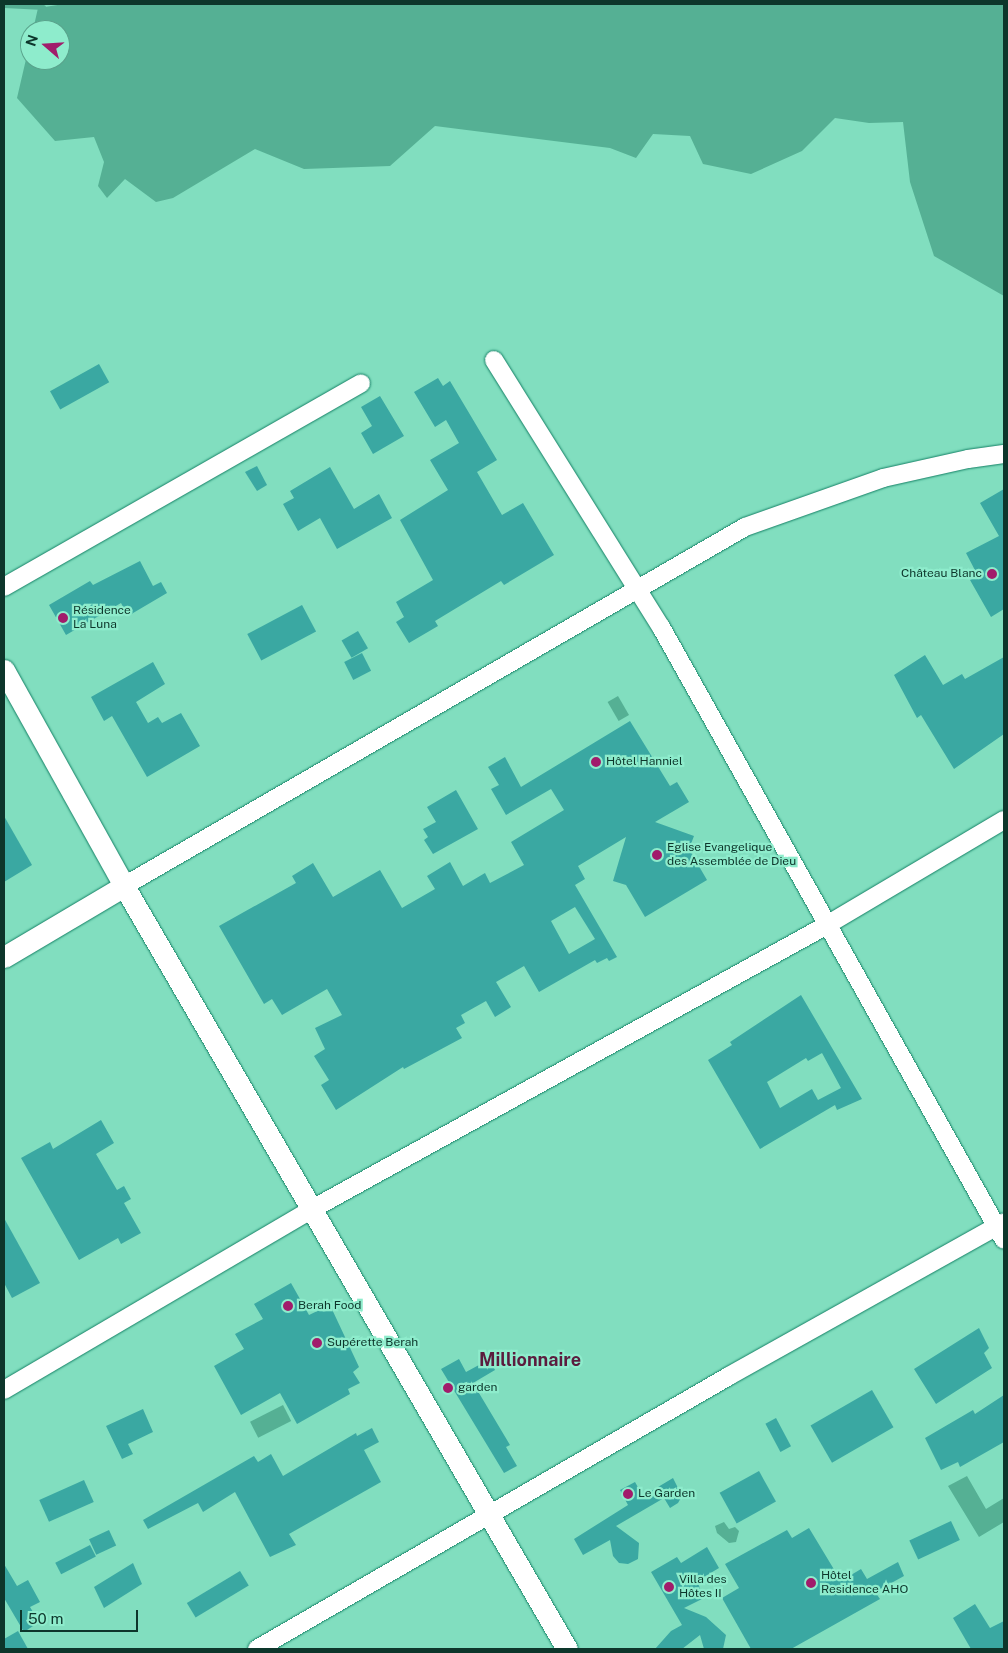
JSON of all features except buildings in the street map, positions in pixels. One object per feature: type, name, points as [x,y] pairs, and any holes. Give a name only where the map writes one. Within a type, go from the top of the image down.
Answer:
[{"type":"street","points":[[257,1649],[488,1515],[1002,1229],[636,588],[494,360]]},
{"type":"street","points":[[4,587],[361,383]]},
{"type":"street","points":[[4,957],[745,526],[883,478],[968,458],[1004,454]]},
{"type":"street","points":[[4,670],[124,886],[314,1208],[488,1515],[567,1649]]},
{"type":"street","points":[[4,1390],[314,1208],[827,925],[1004,820]]},
{"type":"shaded area","points":[[64,4],[1004,4],[1004,296],[934,256],[910,182],[903,122],[869,123],[835,118],[802,151],[751,174],[703,164],[690,136],[653,134],[636,158],[610,148],[435,126],[390,166],[304,169],[255,149],[173,198],[156,202],[125,179],[107,198],[98,186],[104,162],[94,137],[55,141],[17,98],[24,70],[70,70],[70,20],[35,20],[38,8]]},
{"type":"shaded area","points":[[618,696],[629,715],[619,721],[608,702]]},
{"type":"shaded area","points":[[283,1405],[291,1421],[258,1438],[250,1422]]},
{"type":"shaded area","points":[[967,1476],[986,1509],[1004,1498],[1004,1522],[979,1537],[948,1486]]},
{"type":"shaded area","points":[[724,1522],[729,1529],[735,1527],[739,1531],[736,1542],[729,1543],[717,1533],[715,1526]]},
{"type":"waterway","points":[[4,5],[43,7]]},
{"type":"place","name":"Château Blanc","points":[[992,574]]},
{"type":"place","name":"Résidence La Luna","points":[[63,618]]},
{"type":"place","name":"Hôtel Hanniel","points":[[596,762]]},
{"type":"place","name":"Eglise Evangelique des Assemblée de Dieu","points":[[657,855]]},
{"type":"place","name":"Berah Food","points":[[288,1306]]},
{"type":"place","name":"Supérette Berah","points":[[317,1343]]},
{"type":"place","name":"garden","points":[[448,1388]]},
{"type":"place","name":"Le Garden","points":[[628,1494]]},
{"type":"place","name":"Hôtel Residence AHO","points":[[811,1583]]},
{"type":"place","name":"Villa des Hôtes II","points":[[669,1587]]},
{"type":"district","name":"Millionnaire","points":[[530,1360]]}]
